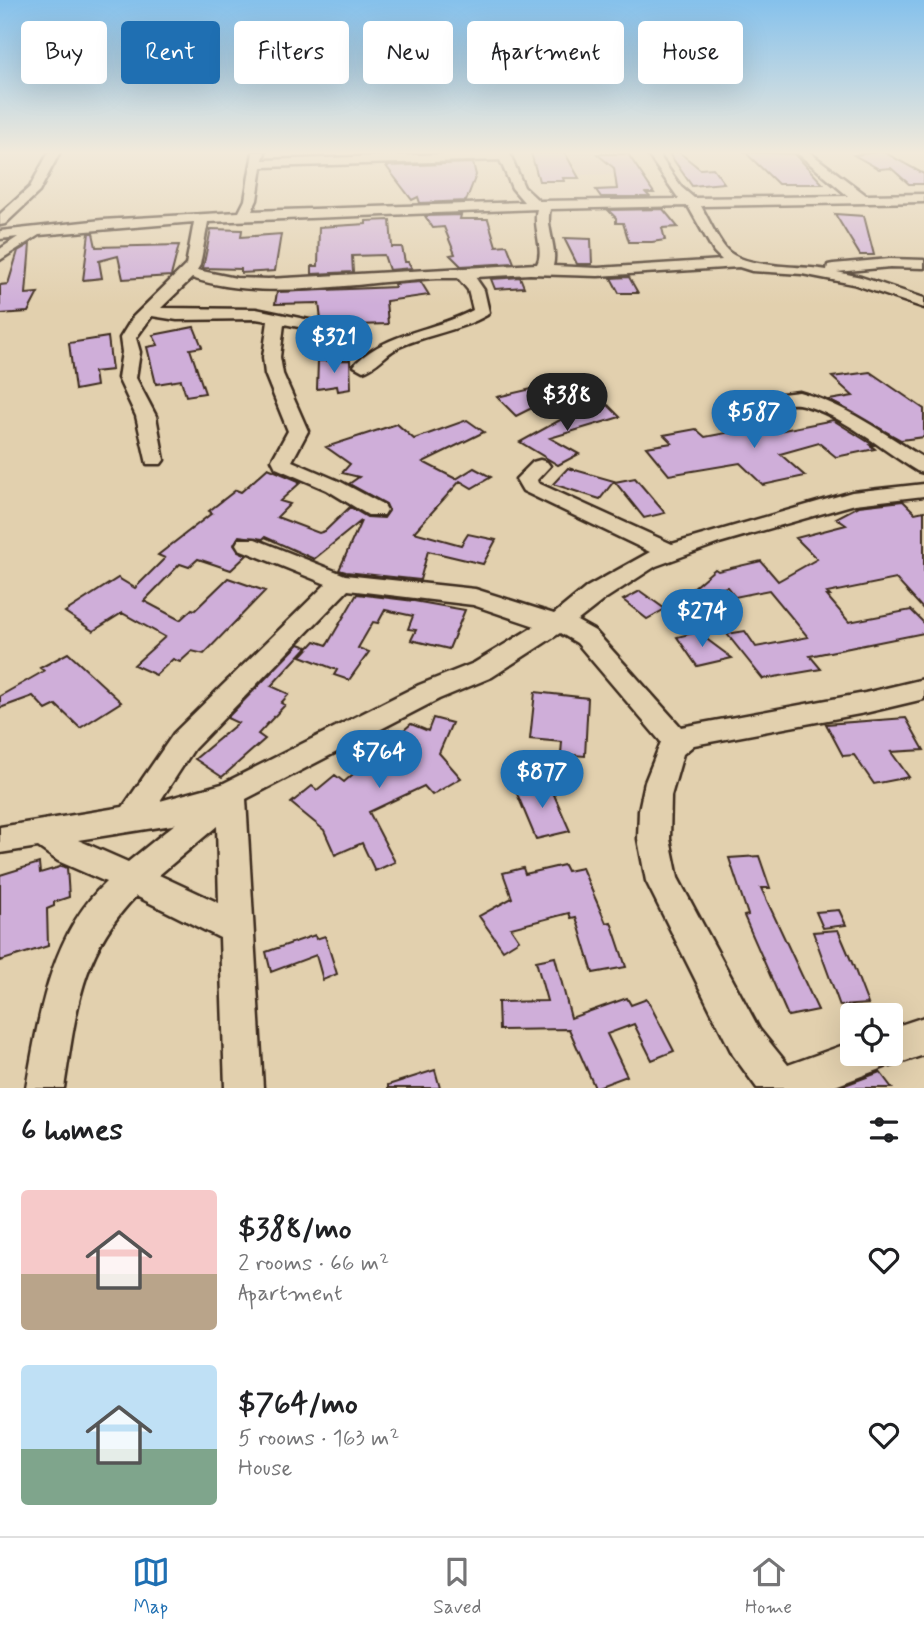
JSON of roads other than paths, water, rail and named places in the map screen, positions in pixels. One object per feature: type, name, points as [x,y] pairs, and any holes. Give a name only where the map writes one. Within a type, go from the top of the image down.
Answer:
[{"type":"street","points":[[0,221],[20,203]]},
{"type":"street","points":[[244,215],[250,203]]},
{"type":"street","points":[[537,203],[541,205]]},
{"type":"street","points":[[0,235],[102,224],[244,215],[541,205],[746,203]]},
{"type":"street","points":[[693,204],[721,252],[738,263],[856,279],[924,303]]},
{"type":"street","points":[[188,272],[199,278],[218,281],[275,283],[541,268],[547,264],[540,225],[541,205]]},
{"type":"street","points":[[154,460],[146,416],[127,378],[131,352],[128,338],[139,320],[188,272],[197,250],[202,218]]},
{"type":"street","points":[[0,256],[34,232]]},
{"type":"street","points":[[807,271],[890,262],[924,264]]},
{"type":"street","points":[[526,270],[598,272],[738,263]]},
{"type":"street","points":[[474,285],[510,271]]},
{"type":"street","points":[[363,366],[375,352],[393,342],[481,312],[479,293],[461,273]]},
{"type":"street","points":[[148,311],[177,315],[235,313],[275,316],[318,326]]},
{"type":"street","points":[[275,316],[277,325],[270,350],[274,378],[298,431],[282,460],[283,464],[334,486],[376,510]]},
{"type":"street","points":[[738,405],[797,398],[807,400],[845,419],[924,467]]},
{"type":"street","points":[[540,466],[526,479],[530,487],[671,553]]},
{"type":"street","points":[[0,840],[172,812],[231,793],[429,692],[483,670],[558,623],[596,593],[648,561],[711,538],[852,498],[924,490]]},
{"type":"street","points":[[247,544],[342,582],[475,597],[558,623],[586,637],[617,671],[636,698],[677,741]]},
{"type":"street","points":[[132,818],[184,741],[342,582]]},
{"type":"street","points":[[840,1065],[779,1087],[746,1042],[663,881],[657,862],[652,814],[659,780],[677,741],[709,730],[865,703],[924,689]]},
{"type":"street","points":[[45,1088],[57,1021],[78,951],[99,913],[208,817],[231,793]]},
{"type":"street","points":[[231,793],[244,1088]]},
{"type":"street","points":[[42,833],[69,851],[172,896],[236,929]]},
{"type":"street","points":[[903,1043],[924,1036]]}]
